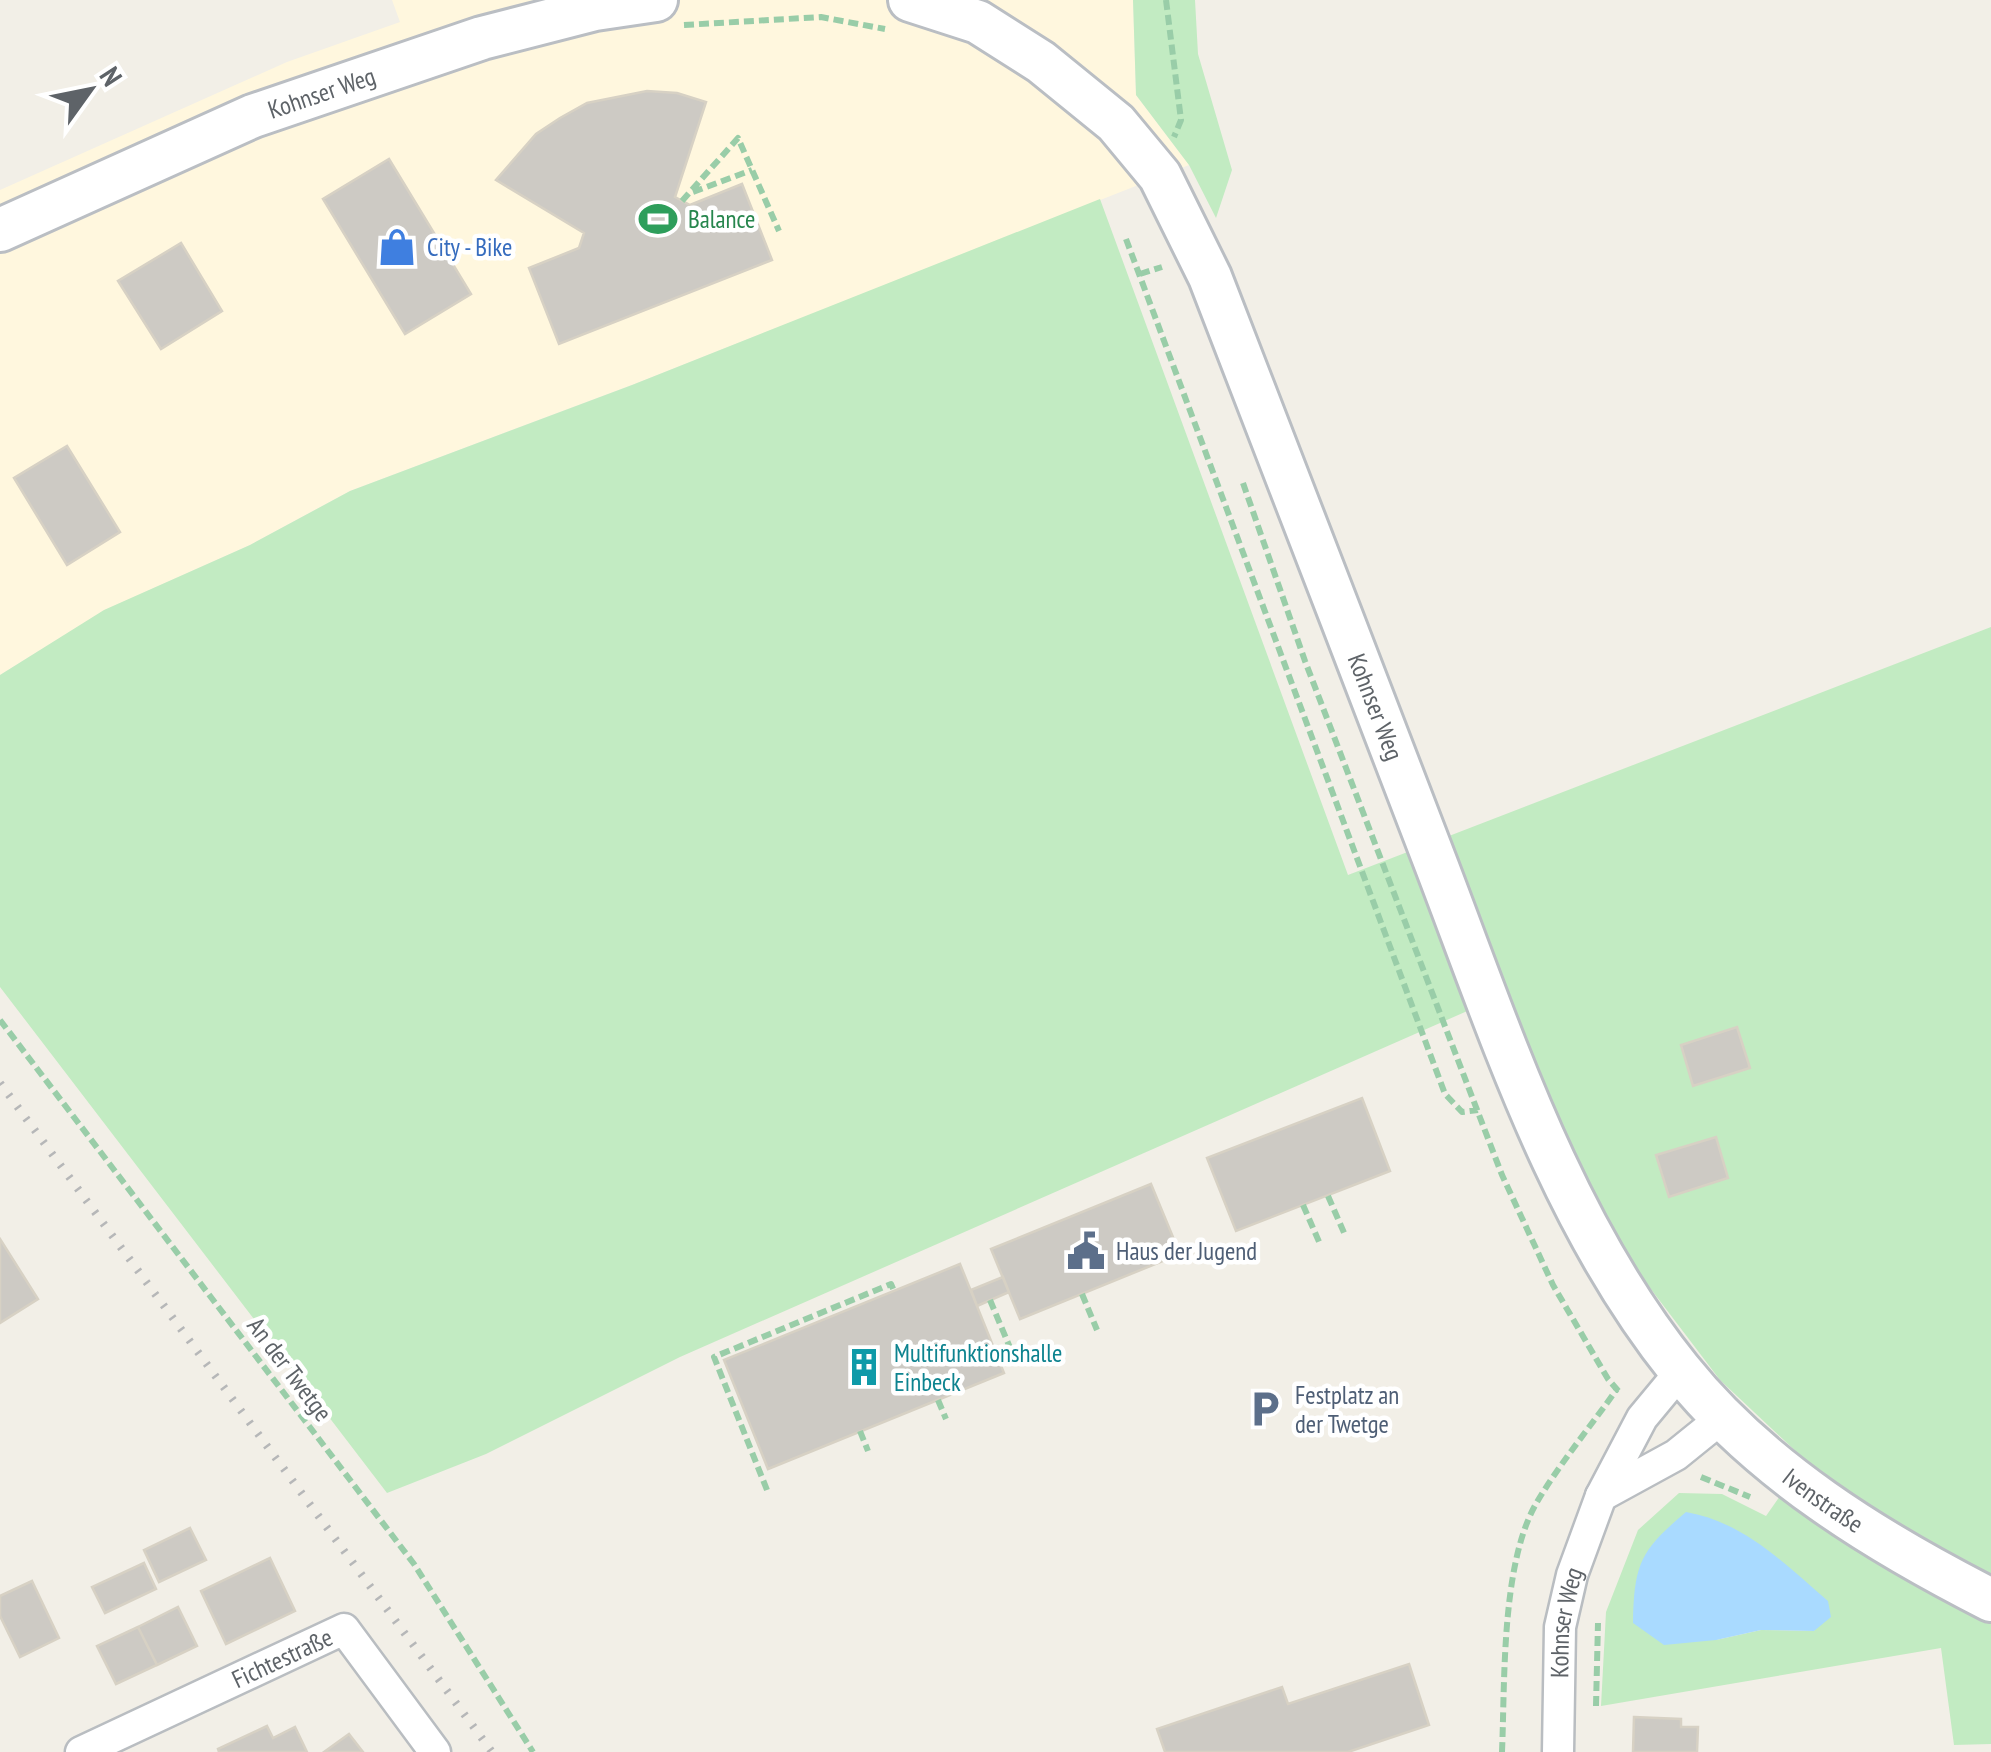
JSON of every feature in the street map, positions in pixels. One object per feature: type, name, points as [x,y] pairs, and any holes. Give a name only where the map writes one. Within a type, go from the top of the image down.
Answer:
[{"type":"street","name":"Kohnser Weg","points":[[0,230],[253,116],[482,38],[594,8],[666,14]]},
{"type":"street","name":"Kohnser Weg","points":[[903,16],[978,22],[1041,62],[1116,123],[1160,176],[1210,277],[1482,985],[1552,1156],[1591,1238],[1680,1372],[1642,1418],[1601,1496],[1572,1575],[1560,1627],[1558,1752]]},
{"type":"street","name":"Ivenstraße","points":[[1680,1372],[1723,1417],[1818,1499],[1930,1568],[1991,1600]]},
{"type":"street","points":[[1601,1496],[1676,1455],[1723,1417]]},
{"type":"street","name":"Fichtestraße","points":[[81,1752],[344,1628],[435,1752]]},
{"type":"path","points":[[1160,176],[1180,120],[1166,0]]},
{"type":"path","points":[[666,14],[694,23],[903,16]]},
{"type":"path","points":[[682,201],[738,138],[779,231]]},
{"type":"path","points":[[692,192],[752,170]]},
{"type":"path","points":[[1126,238],[1445,1094]]},
{"type":"path","points":[[1159,254],[1170,280]]},
{"type":"path","points":[[1140,274],[1164,266]]},
{"type":"path","points":[[1240,475],[1305,661],[1502,1174],[1554,1285],[1617,1389],[1642,1418]]},
{"type":"path","name":"An der Twetge","points":[[0,1020],[414,1564],[533,1752]]},
{"type":"path","points":[[1328,1196],[1345,1235]]},
{"type":"path","points":[[1303,1205],[1320,1244]]},
{"type":"path","points":[[767,1490],[741,1412],[714,1358],[892,1284],[894,1291]]},
{"type":"path","points":[[1082,1294],[1097,1330]]},
{"type":"path","points":[[990,1300],[1016,1362]]},
{"type":"path","points":[[1502,1752],[1506,1631],[1515,1566],[1535,1504],[1617,1389]]},
{"type":"path","points":[[938,1400],[946,1419]]},
{"type":"path","points":[[860,1431],[868,1450]]},
{"type":"path","points":[[1676,1455],[1696,1475],[1759,1501]]},
{"type":"path","points":[[1596,1717],[1599,1613]]},
{"type":"shaded area","points":[[392,0],[1133,0],[1136,95],[1189,165],[632,385],[350,491],[250,545],[105,610],[0,675],[0,190],[287,62],[400,22]]},
{"type":"green space","points":[[1133,0],[1195,0],[1198,54],[1232,170],[1216,218],[1189,165],[1136,95]]},
{"type":"green space","points":[[1100,199],[1348,875],[1991,627],[1991,1744],[1954,1745],[1941,1648],[1601,1706],[1606,1612],[1638,1530],[1679,1493],[1722,1494],[1766,1516],[1805,1460],[1720,1380],[1628,1259],[1576,1159],[1506,994],[680,1357],[486,1454],[387,1493],[0,987],[0,675],[104,610],[250,545],[350,491],[632,385]],"holes":[[[1828,1601],[1814,1631],[1761,1630],[1716,1640]]]},
{"type":"water","points":[[1686,1512],[1727,1525],[1763,1546],[1828,1601],[1831,1617],[1814,1631],[1761,1630],[1716,1640],[1664,1645],[1633,1623],[1635,1586],[1643,1559],[1659,1537]]},
{"type":"building","name":"Balance","points":[[647,91],[677,93],[706,102],[675,197],[690,205],[742,184],[772,260],[559,344],[529,268],[579,248],[584,233],[496,180],[536,134],[560,118],[587,103]]},
{"type":"building","name":"City - Bike","points":[[389,159],[471,294],[405,334],[323,199]]},
{"type":"building","points":[[181,243],[222,311],[161,349],[118,281]]},
{"type":"building","points":[[67,446],[120,532],[67,565],[14,478]]},
{"type":"building","points":[[1737,1027],[1750,1068],[1693,1086],[1681,1045]]},
{"type":"building","points":[[1362,1098],[1390,1171],[1236,1231],[1207,1158]]},
{"type":"building","points":[[1716,1137],[1728,1178],[1669,1197],[1656,1155]]},
{"type":"building","name":"Haus der Jugend","points":[[1151,1184],[1180,1254],[1020,1319],[991,1249]]},
{"type":"building","points":[[0,1239],[38,1299],[0,1323]]},
{"type":"building","name":"Multifunktionshalle Einbeck","points":[[960,1264],[1004,1373],[768,1469],[724,1360]]},
{"type":"building","points":[[1003,1277],[1009,1292],[977,1306],[971,1290]]},
{"type":"building","points":[[190,1528],[206,1560],[159,1582],[144,1550]]},
{"type":"building","points":[[270,1558],[295,1611],[226,1644],[201,1591]]},
{"type":"building","points":[[144,1563],[156,1589],[105,1613],[92,1587]]},
{"type":"building","points":[[32,1581],[59,1638],[20,1657],[0,1616],[0,1596]]},
{"type":"building","points":[[178,1607],[197,1646],[157,1665],[138,1627]]},
{"type":"building","points":[[138,1627],[157,1665],[116,1684],[97,1646]]},
{"type":"building","points":[[1409,1664],[1429,1725],[1348,1752],[1165,1752],[1157,1729],[1282,1687],[1288,1704]]},
{"type":"building","points":[[1634,1717],[1681,1719],[1681,1727],[1698,1727],[1697,1752],[1633,1752]]},
{"type":"building","points":[[267,1726],[273,1738],[295,1727],[307,1752],[219,1752],[218,1749]]},
{"type":"building","points":[[349,1734],[363,1752],[324,1752]]},
{"type":"railway","points":[[0,1083],[492,1752]]},
{"type":"place","name":"Balance","points":[[658,219]]},
{"type":"place","name":"City - Bike","points":[[397,247]]},
{"type":"place","name":"Haus der Jugend","points":[[1086,1251]]},
{"type":"place","name":"Multifunktionshalle Einbeck","points":[[864,1367]]},
{"type":"place","name":"Festplatz an der Twetge","points":[[1265,1409]]}]
